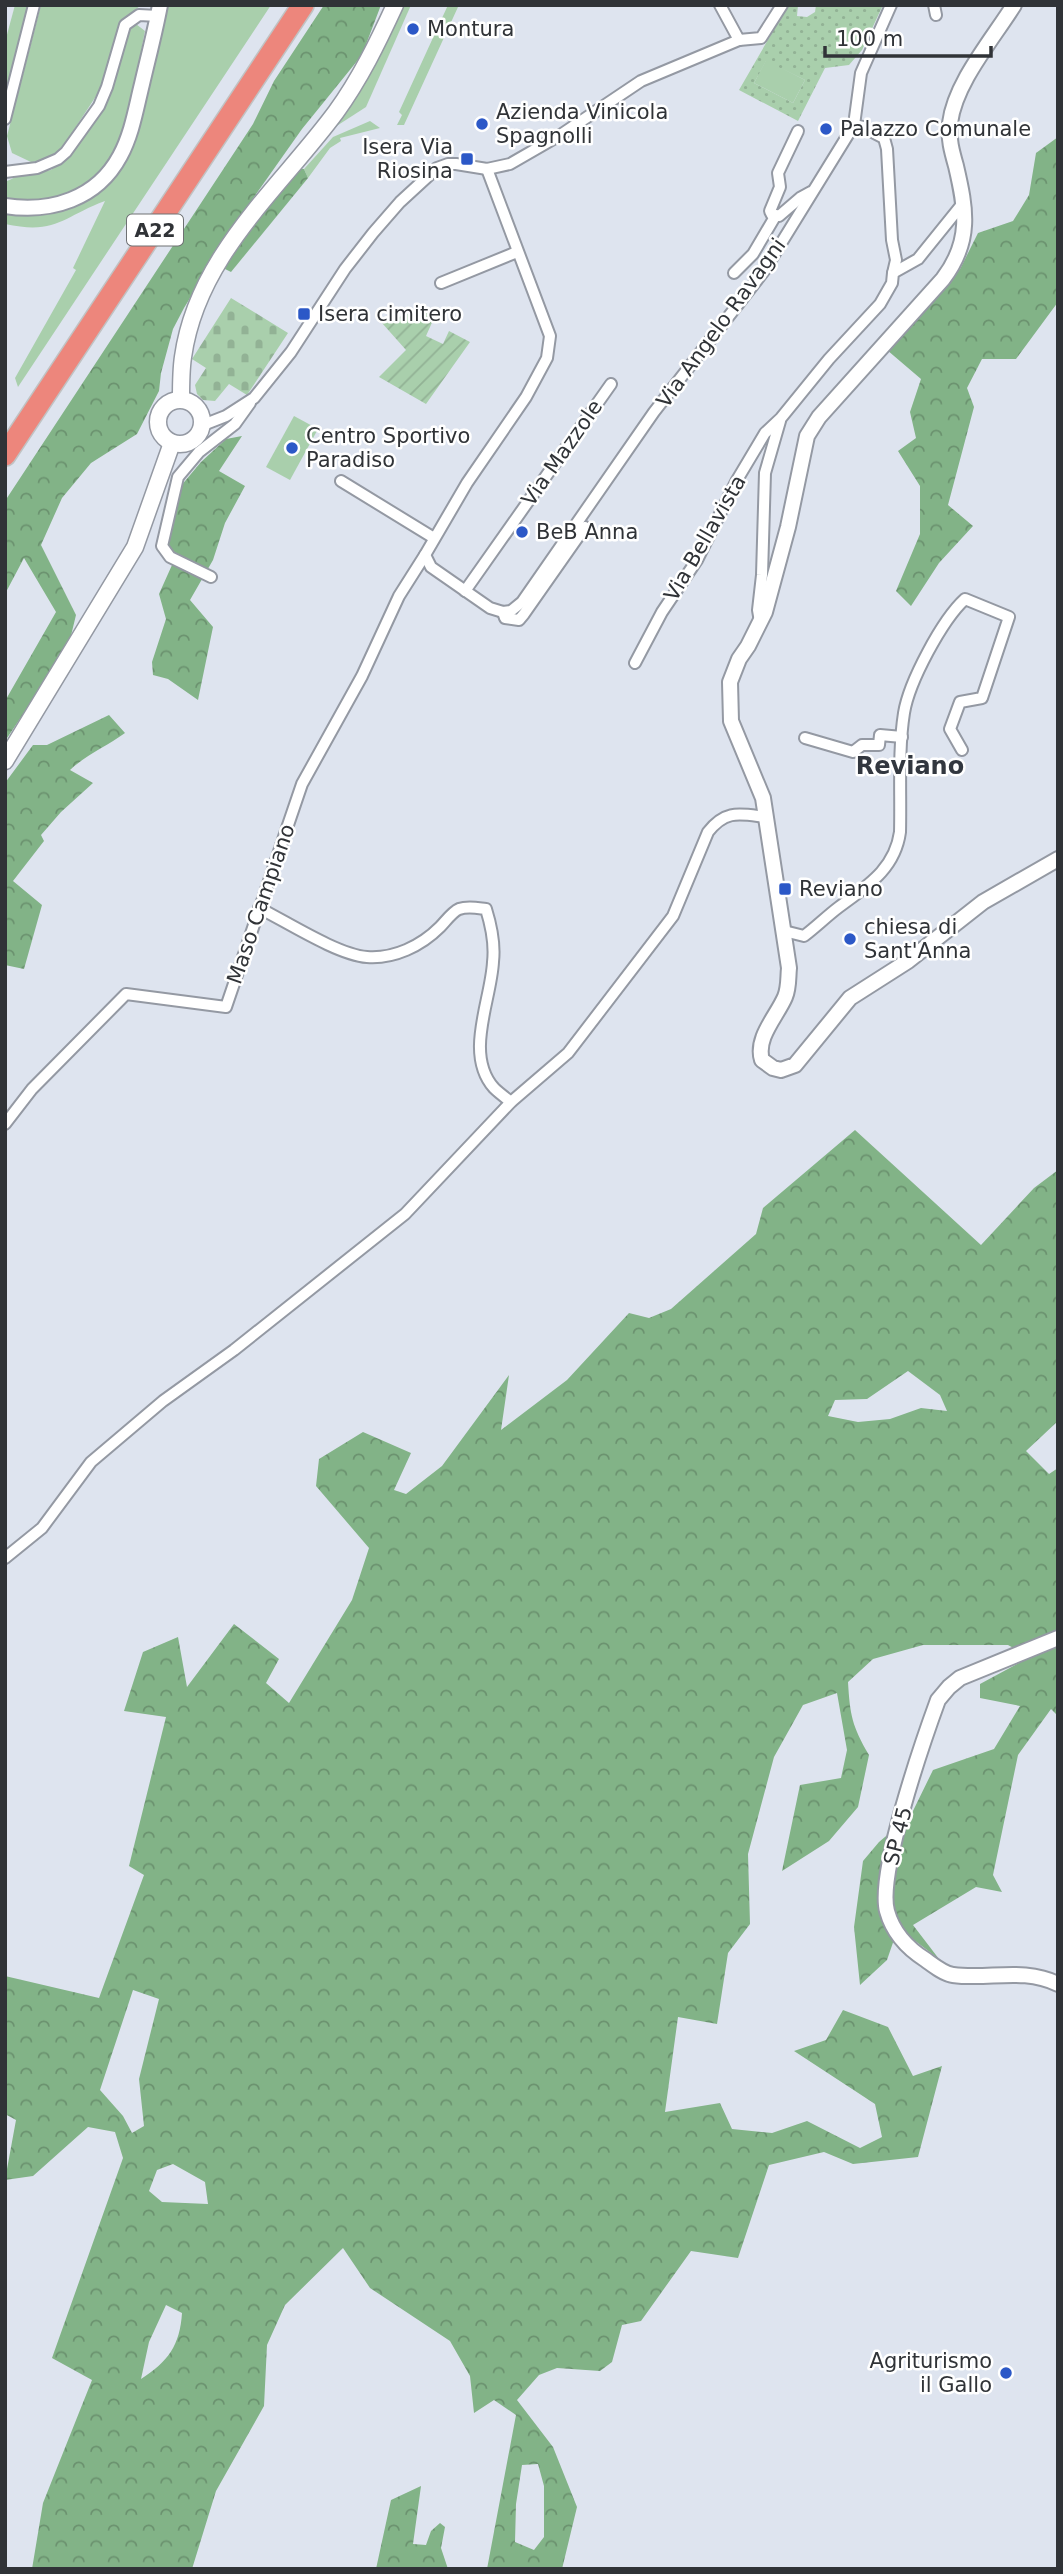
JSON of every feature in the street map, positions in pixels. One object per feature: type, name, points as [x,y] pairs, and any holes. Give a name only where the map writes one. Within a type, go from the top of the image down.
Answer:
[{"type":"highway","name":"A22","points":[[5,429],[286,5]]},
{"type":"highway","name":"A22","points":[[5,455],[303,5]]},
{"type":"main road","points":[[181,399],[183,357],[190,325],[214,271],[234,235],[336,112],[367,63],[395,5]]},
{"type":"main road","points":[[181,399],[193,403],[201,412],[203,425],[192,441],[172,443],[160,430],[159,413],[172,401],[181,399]]},
{"type":"main road","points":[[5,761],[135,547],[172,443]]},
{"type":"street","points":[[5,120],[34,5]]},
{"type":"street","points":[[720,5],[739,40]]},
{"type":"street","points":[[211,577],[170,557],[162,545],[178,477],[199,452],[234,424],[292,352],[345,269],[400,202],[428,174],[448,164],[501,168],[523,158],[641,81],[739,40],[756,40],[765,33],[782,5]]},
{"type":"street","name":"Via Angelo Ravagni","points":[[503,612],[511,611],[522,602],[654,412],[764,271],[854,125],[861,73],[891,5]]},
{"type":"street","points":[[1014,5],[957,94],[950,124],[950,142],[964,202],[965,221],[961,246],[953,265],[819,417],[807,436],[788,527],[760,622],[739,659],[730,682],[731,721],[763,798],[789,968],[787,993],[760,1047],[762,1060],[781,1070],[794,1065],[850,998],[908,961],[983,902],[1058,859]]},
{"type":"street","points":[[5,172],[37,169],[66,152],[99,106],[125,25],[139,15],[159,11],[127,140],[121,155],[107,175],[67,203],[33,209],[5,206]]},
{"type":"street","points":[[854,125],[884,138],[887,149],[892,240],[896,260],[893,273]]},
{"type":"street","points":[[776,215],[772,215],[770,211],[780,187],[778,173],[797,131]]},
{"type":"street","name":"Maso Campiano","points":[[5,1124],[32,1089],[125,994],[226,1007],[302,784],[362,676],[399,596],[467,483],[526,397],[547,358],[550,336],[487,169]]},
{"type":"street","points":[[734,273],[753,254],[776,215],[813,190]]},
{"type":"street","points":[[893,273],[918,259],[964,202]]},
{"type":"street","points":[[441,283],[517,252]]},
{"type":"street","name":"Via Bellavista","points":[[635,663],[662,612],[697,560],[737,480],[765,433],[880,304],[892,283],[893,273]]},
{"type":"street","name":"Via Mazzole","points":[[465,591],[611,384]]},
{"type":"street","points":[[203,425],[226,416],[254,398]]},
{"type":"street","name":"Via Bellavista","points":[[760,622],[758,610],[762,586],[765,473],[781,418]]},
{"type":"street","points":[[341,481],[434,538]]},
{"type":"street","points":[[425,555],[431,567],[465,591],[490,608],[503,612],[505,618],[519,620],[585,527]]},
{"type":"street","points":[[784,931],[804,936],[877,878],[892,859],[898,847],[900,832],[904,711],[912,687],[936,638],[965,599],[1009,617],[982,698],[961,702],[950,729],[962,750]]},
{"type":"street","points":[[804,738],[853,752],[862,746],[879,745],[880,735],[902,737]]},
{"type":"street","points":[[5,1558],[43,1528],[91,1462],[163,1401],[234,1350],[405,1214],[511,1102],[568,1053],[673,916],[708,832],[718,820],[735,813],[766,817]]},
{"type":"street","points":[[260,908],[336,947],[363,957],[386,957],[406,950],[437,930],[457,909],[486,909],[494,961],[480,1047],[484,1070],[493,1087],[511,1102]]},
{"type":"street","name":"SP 45","points":[[1058,1637],[960,1678],[937,1700],[893,1846],[886,1908],[894,1931],[912,1951],[951,1975],[1019,1973],[1049,1979],[1058,1984]]},
{"type":"green space","points":[[15,5],[29,5],[5,97],[5,42]]},
{"type":"green space","points":[[41,5],[141,5],[122,21],[114,40],[104,84],[62,148],[45,161],[31,162],[12,153],[7,136]]},
{"type":"green space","points":[[164,5],[271,5],[18,387],[15,378],[76,270],[73,268],[105,201],[48,226],[22,227],[5,224],[5,214],[24,216],[59,212],[90,198],[116,174],[127,158]]},
{"type":"green space","points":[[324,5],[381,5],[362,55],[302,129],[235,224],[184,308],[173,329],[159,391],[137,434],[91,463],[62,498],[41,545],[76,615],[68,648],[5,741],[5,701],[56,612],[24,558],[5,594],[5,501],[253,124],[274,81]]},
{"type":"green space","points":[[402,5],[411,5],[366,107],[333,126]]},
{"type":"green space","points":[[448,5],[458,7],[404,125],[397,125],[402,115],[399,112]]},
{"type":"green space","points":[[788,5],[798,5],[797,16],[807,17],[815,12],[816,5],[883,5],[862,50],[849,65],[825,68],[798,121],[739,90]],"holes":[[[766,61],[805,80],[793,103],[754,83]]]},
{"type":"green space","points":[[136,24],[145,31],[131,103],[115,150],[102,170],[86,186],[64,197],[42,201],[5,200],[5,182],[18,176],[51,170],[72,153],[111,94],[127,31]]},
{"type":"green space","points":[[766,60],[805,80],[793,103],[754,83]]},
{"type":"green space","points":[[370,121],[380,128],[340,138],[341,141],[330,148],[308,178],[304,169],[333,137]]},
{"type":"green space","points":[[1058,137],[1058,302],[1016,359],[982,359],[967,388],[974,407],[948,505],[973,526],[939,563],[911,606],[896,591],[920,534],[920,486],[898,451],[916,438],[910,412],[921,379],[887,350],[960,269],[978,233],[1013,221],[1029,195],[1036,153]]},
{"type":"green space","points":[[298,169],[304,169],[308,178],[231,272],[223,268],[236,245]]},
{"type":"green space","points":[[231,298],[288,333],[247,395],[229,384],[215,401],[203,400],[197,394],[195,385],[206,368],[192,359]]},
{"type":"green space","points":[[421,309],[434,318],[426,336],[443,344],[449,331],[470,342],[426,404],[379,377],[406,350],[382,323]]},
{"type":"green space","name":"Centro Sportivo Paradiso","points":[[294,416],[318,429],[290,480],[266,467]]},
{"type":"green space","points":[[242,436],[219,471],[245,486],[225,523],[213,560],[190,600],[213,627],[198,700],[168,679],[153,675],[152,662],[166,619],[159,594],[172,565],[157,544],[175,493],[201,462],[226,439]]},
{"type":"green space","points":[[109,715],[125,733],[70,770],[93,783],[61,812],[41,835],[44,841],[13,881],[42,905],[24,969],[5,965],[5,783],[33,745],[47,745]]},
{"type":"green space","points":[[855,1130],[981,1245],[1034,1188],[1058,1170],[1058,1421],[1026,1451],[1049,1474],[1058,1468],[1058,1716],[1051,1709],[1018,1755],[993,1875],[1002,1892],[976,1887],[913,1925],[939,1959],[898,1928],[887,1960],[860,1985],[854,1927],[863,1861],[879,1842],[911,1815],[933,1770],[994,1749],[1020,1706],[980,1698],[980,1684],[1030,1657],[1008,1645],[923,1645],[873,1659],[848,1682],[853,1720],[869,1755],[858,1807],[829,1841],[782,1871],[800,1785],[841,1778],[847,1750],[837,1693],[803,1705],[774,1757],[748,1854],[750,1924],[728,1953],[717,2024],[678,2017],[665,2112],[720,2103],[732,2129],[772,2133],[807,2121],[860,2148],[882,2137],[875,2104],[794,2051],[826,2040],[843,2010],[888,2027],[913,2076],[942,2066],[918,2157],[853,2164],[824,2152],[769,2165],[738,2258],[691,2251],[641,2321],[622,2325],[612,2362],[600,2371],[557,2368],[539,2375],[517,2400],[553,2447],[577,2507],[562,2569],[487,2569],[516,2415],[494,2400],[474,2413],[470,2376],[450,2341],[370,2288],[343,2248],[285,2305],[267,2345],[264,2406],[216,2491],[192,2569],[32,2569],[43,2503],[92,2380],[52,2358],[123,2158],[115,2132],[88,2127],[33,2176],[5,2180],[16,2120],[5,2114],[5,1976],[99,1998],[144,1875],[129,1866],[166,1717],[124,1711],[143,1652],[178,1637],[187,1687],[234,1624],[279,1659],[266,1683],[289,1703],[352,1600],[369,1548],[316,1486],[319,1459],[363,1432],[411,1453],[394,1490],[406,1494],[442,1466],[509,1375],[501,1430],[567,1380],[629,1313],[649,1318],[671,1309],[756,1234],[763,1208]],"holes":[[[908,1371],[940,1395],[947,1411],[921,1408],[890,1419],[858,1422],[828,1416],[835,1400],[867,1399]],[[133,1990],[159,1999],[139,2079],[144,2126],[132,2133],[123,2116],[100,2090]],[[173,2164],[205,2182],[208,2204],[162,2202],[149,2191],[157,2170]],[[166,2305],[182,2313],[179,2334],[171,2352],[159,2366],[141,2379],[149,2342]],[[538,2464],[544,2486],[544,2537],[534,2550],[515,2542],[516,2504],[522,2465]]]},
{"type":"green space","points":[[421,2486],[413,2544],[426,2545],[431,2531],[440,2523],[445,2527],[441,2548],[448,2569],[376,2569],[391,2500]]},
{"type":"place","name":"Montura","points":[[413,29]]},
{"type":"place","name":"Azienda Vinicola Spagnolli","points":[[482,124]]},
{"type":"place","name":"Palazzo Comunale","points":[[826,129]]},
{"type":"place","name":"Isera Via Riosina","points":[[467,159]]},
{"type":"place","name":"Isera cimitero","points":[[304,314]]},
{"type":"place","name":"Centro Sportivo Paradiso","points":[[292,448]]},
{"type":"place","name":"BeB Anna","points":[[522,532]]},
{"type":"place","name":"Reviano","points":[[785,889]]},
{"type":"place","name":"chiesa di Sant'Anna","points":[[850,939]]},
{"type":"place","name":"Agriturismo il Gallo","points":[[1006,2373]]},
{"type":"district","name":"Reviano","points":[[910,766]]}]
